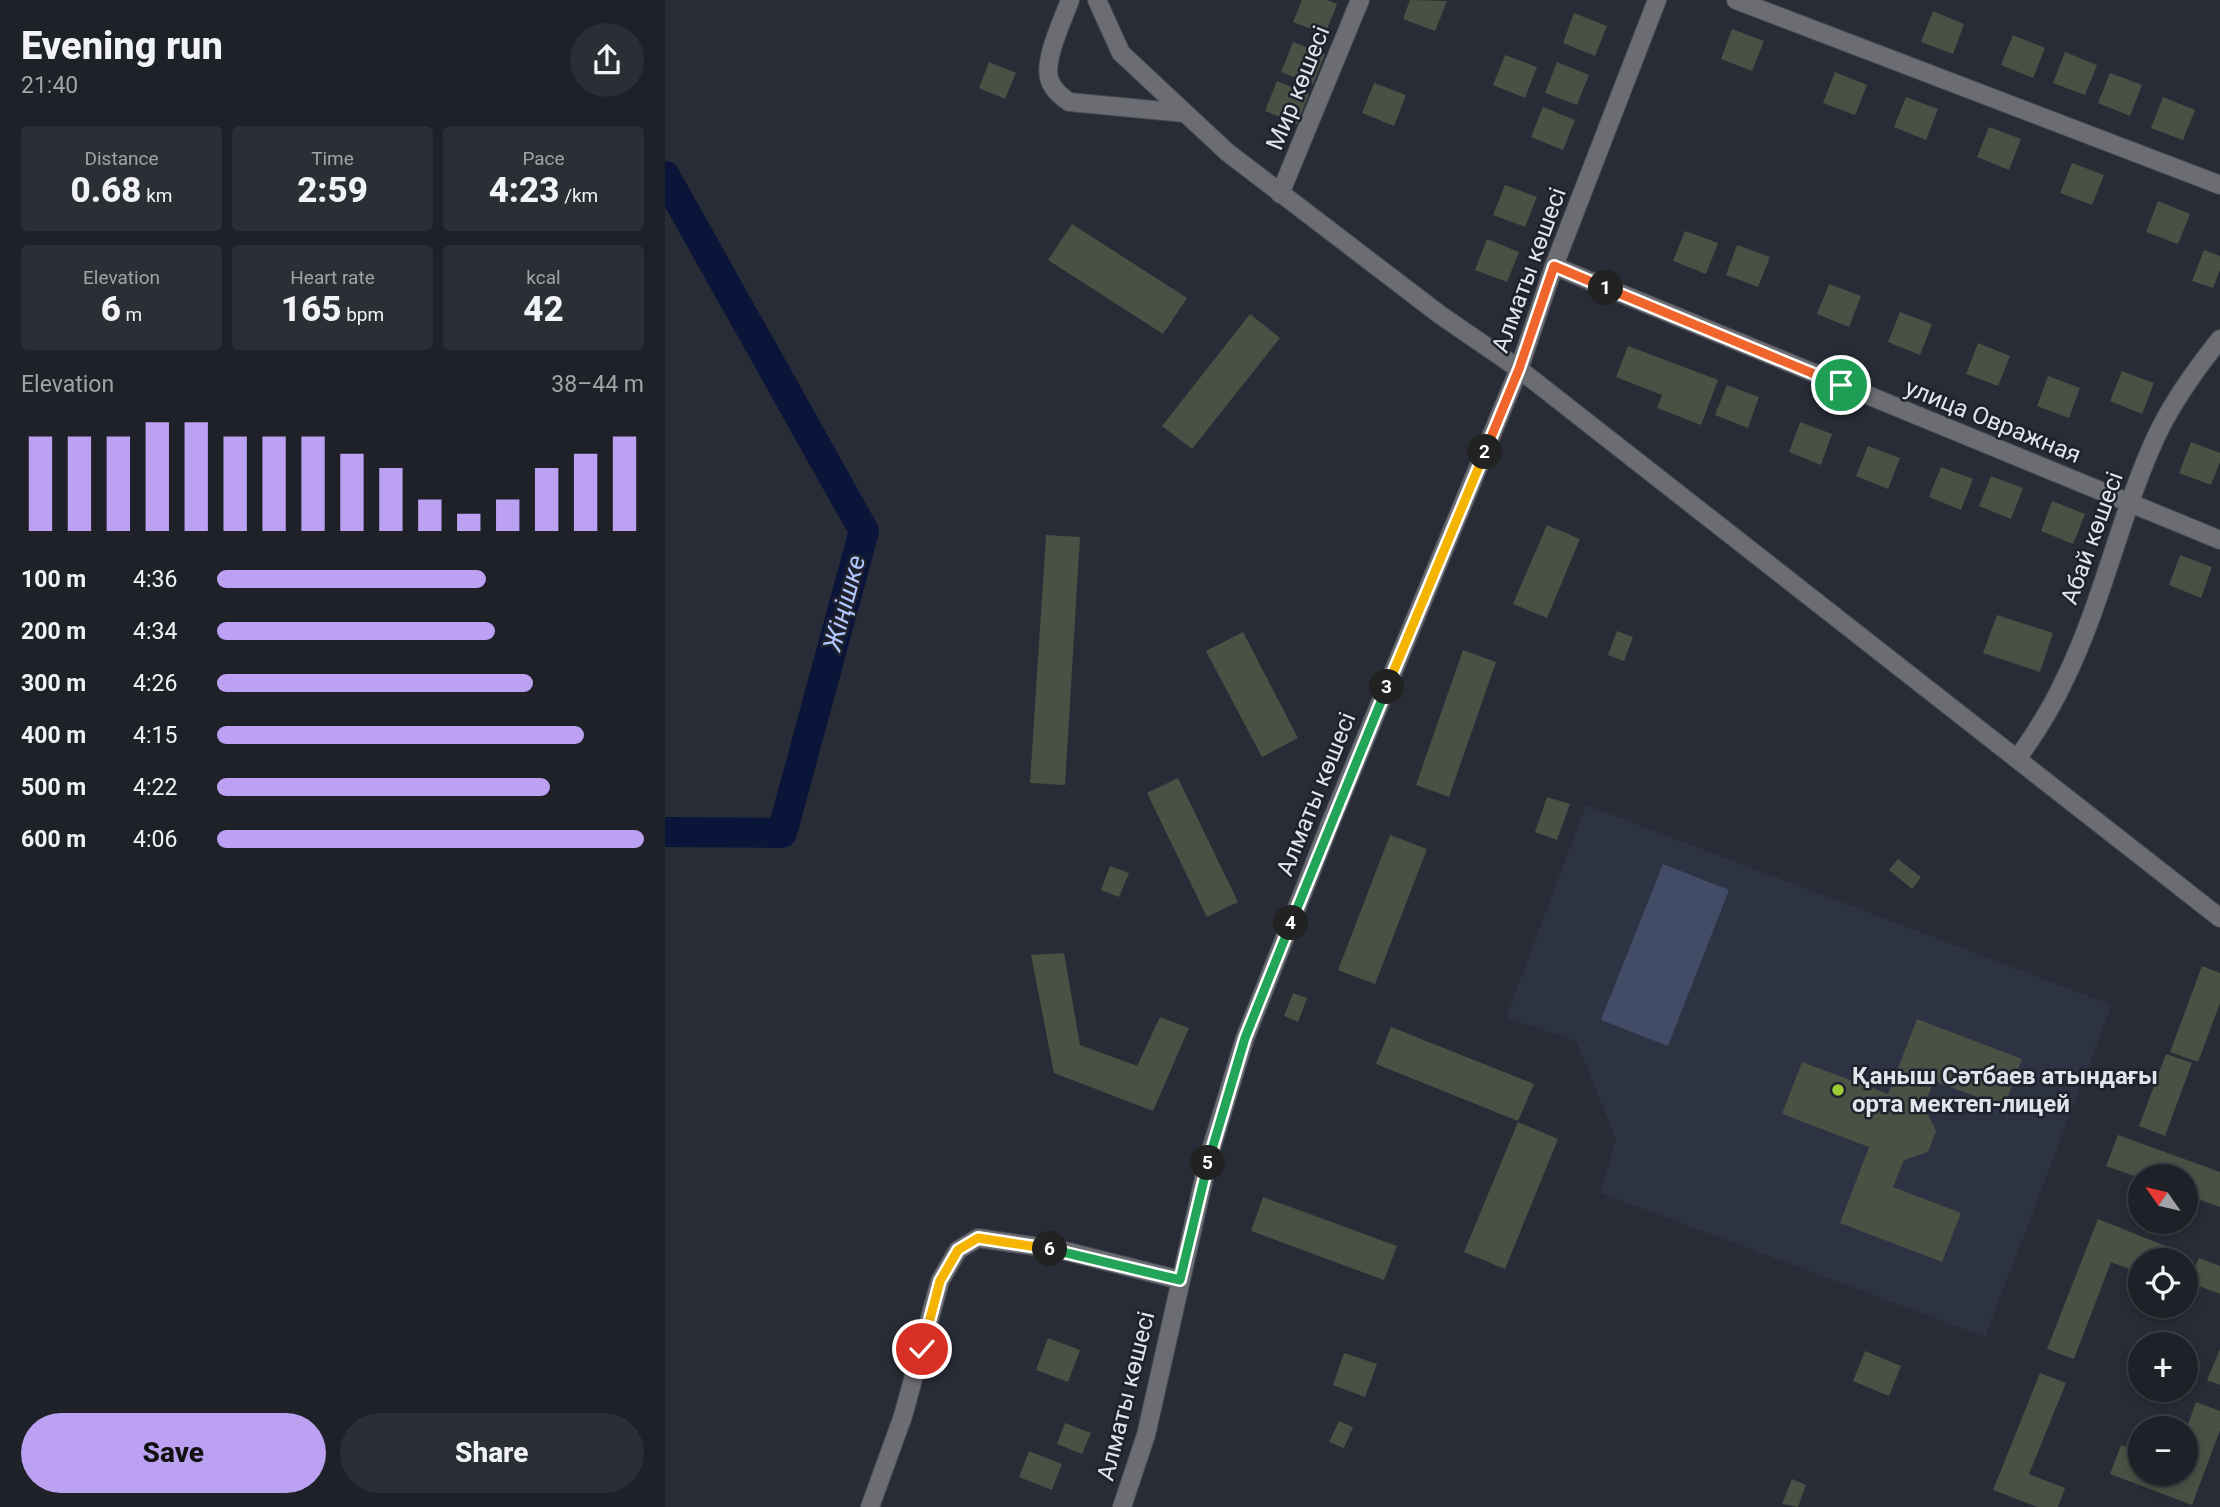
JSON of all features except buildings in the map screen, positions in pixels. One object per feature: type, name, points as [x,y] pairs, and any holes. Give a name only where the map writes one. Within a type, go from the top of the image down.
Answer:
[{"type":"street","points":[[1070,0],[1047,68],[1050,81],[1058,93],[1069,102],[1185,113]]},
{"type":"street","points":[[1097,0],[1121,54],[1227,152],[1439,314],[1519,369],[2220,918]]},
{"type":"street","name":"Мир көшесі","points":[[1280,194],[1360,0]]},
{"type":"street","name":"Алматы көшесі","points":[[1122,1507],[1146,1435],[1209,1156],[1245,1038],[1332,819],[1519,369],[1554,266],[1657,0]]},
{"type":"street","points":[[1736,0],[2220,185]]},
{"type":"street","name":"улица Овражная","points":[[1554,266],[2220,540]]},
{"type":"street","name":"Абай көшесі","points":[[2018,758],[2063,685],[2087,627],[2129,503],[2157,435],[2194,372],[2220,339]]},
{"type":"street","points":[[870,1507],[904,1416],[940,1281],[958,1250],[978,1238],[1061,1250],[1180,1280]]},
{"type":"shaded area","name":"Қаныш Сәтбаев атындағы орта мектеп-лицей","points":[[1586,805],[2112,1005],[1985,1337],[1600,1193],[1616,1139],[1576,1041],[1506,1018]]},
{"type":"shaded area","points":[[1663,864],[1729,890],[1668,1046],[1601,1020]]},
{"type":"waterway","name":"Жіңішке","points":[[665,176],[864,531],[782,833],[665,832]]},
{"type":"place","name":"Қаныш Сәтбаев атындағы орта мектеп-лицей","points":[[1838,1090]]},
{"type":"route","points":[[922,1349],[940,1281],[958,1250],[978,1238],[1061,1250],[1180,1280],[1209,1156],[1245,1038],[1332,819],[1519,369],[1554,266],[1841,385]]}]
